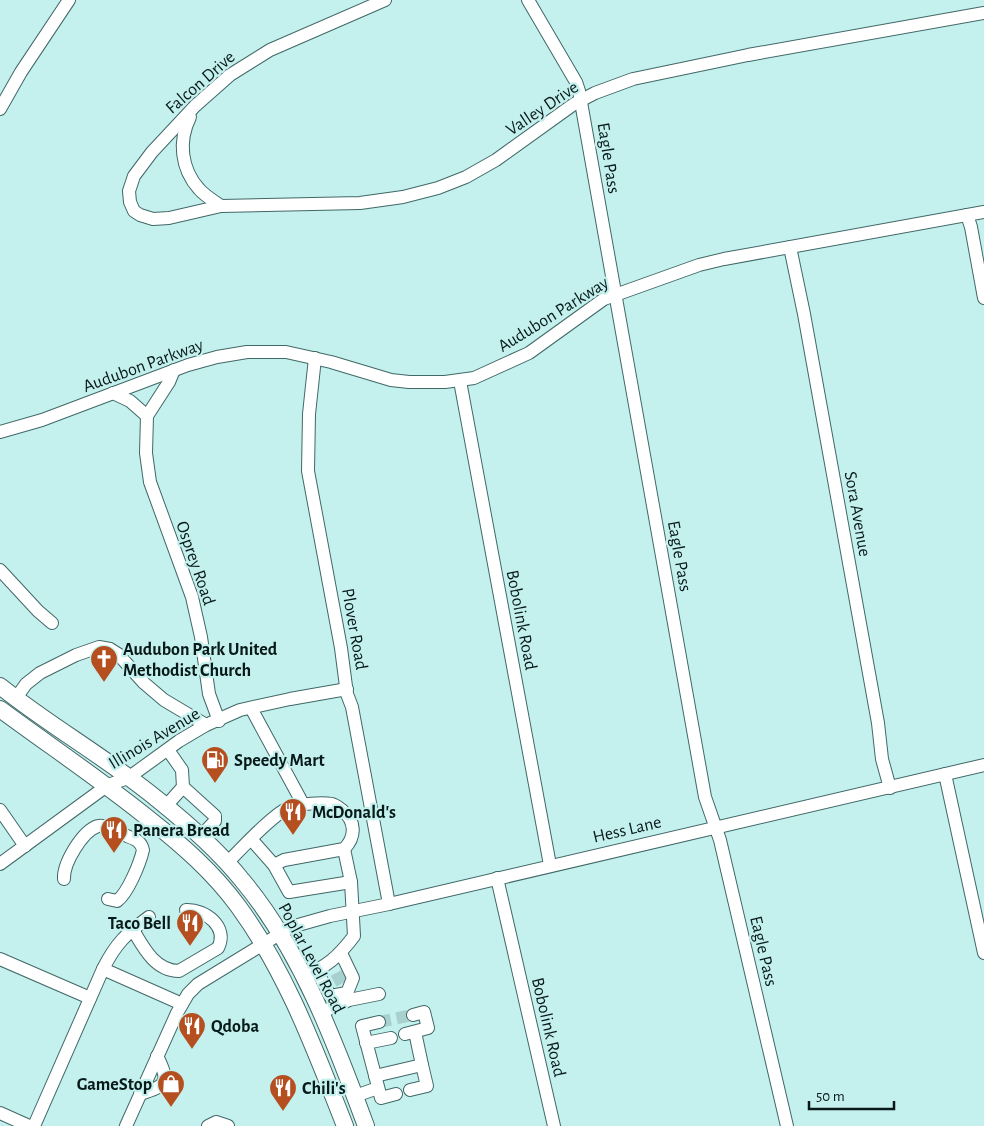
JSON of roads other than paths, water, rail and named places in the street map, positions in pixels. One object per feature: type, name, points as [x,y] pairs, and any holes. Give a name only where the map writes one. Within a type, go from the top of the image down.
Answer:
[{"type":"main road","name":"Poplar Level Road","points":[[0,686],[166,806],[227,863],[242,880],[310,974],[320,1013],[366,1126]]},
{"type":"main road","name":"Poplar Level Road","points":[[0,709],[108,785],[189,851],[213,875],[238,906],[263,944],[291,995],[345,1126]]},
{"type":"street","points":[[0,109],[20,72],[69,0]]},
{"type":"street","name":"Falcon Drive","points":[[130,202],[129,191],[131,182],[152,152],[194,106],[230,75],[270,50],[385,0]]},
{"type":"street","name":"Eagle Pass","points":[[528,0],[576,82],[581,101],[705,796],[720,840],[787,1126]]},
{"type":"street","name":"Valley Drive","points":[[130,202],[134,211],[153,219],[169,218],[220,206],[375,202],[403,197],[438,188],[466,177],[496,160],[564,110],[595,93],[633,80],[748,54],[984,13]]},
{"type":"street","points":[[194,106],[184,130],[183,156],[188,174],[200,190],[220,206]]},
{"type":"street","name":"Audubon Parkway","points":[[0,432],[42,420],[174,370],[217,357],[248,352],[286,352],[315,358],[390,380],[432,383],[474,378],[529,353],[604,299],[699,265],[984,212]]},
{"type":"street","points":[[967,215],[971,227],[984,298]]},
{"type":"street","name":"Sora Avenue","points":[[790,247],[804,314],[874,704],[882,760],[890,788]]},
{"type":"street","name":"Plover Road","points":[[315,358],[309,414],[308,471],[347,689],[389,904]]},
{"type":"street","points":[[114,393],[130,401],[147,416],[169,382],[174,370]]},
{"type":"street","name":"Bobolink Road","points":[[460,381],[550,865]]},
{"type":"street","name":"Osprey Road","points":[[147,416],[146,453],[150,482],[192,597],[201,636],[212,723]]},
{"type":"street","points":[[0,570],[38,611],[52,623]]},
{"type":"street","points":[[16,698],[26,684],[40,673],[76,655],[99,647],[110,649],[118,654],[144,683],[164,700],[212,723]]},
{"type":"street","name":"Illinois Avenue","points":[[0,864],[108,785],[128,778],[179,741],[212,723],[240,710],[347,689]]},
{"type":"street","points":[[251,708],[303,804]]},
{"type":"street","points":[[168,750],[182,770],[183,787],[215,816],[215,821],[200,837]]},
{"type":"street","name":"Hess Lane","points":[[126,1126],[188,994],[198,984],[291,927],[984,765]]},
{"type":"street","points":[[945,774],[984,954]]},
{"type":"street","points":[[166,806],[183,787]]},
{"type":"street","points":[[227,863],[251,839],[288,808],[303,804],[334,804],[348,815],[354,829],[351,842],[344,849],[284,860],[274,865]]},
{"type":"street","points":[[0,810],[25,846]]},
{"type":"street","points":[[64,879],[65,869],[74,851],[85,835],[92,829],[106,826],[138,840],[143,850],[123,897],[117,901],[108,899]]},
{"type":"street","points":[[251,839],[274,865],[289,892],[350,882]]},
{"type":"street","points":[[320,1013],[341,982],[341,953],[354,936],[350,882],[344,849]]},
{"type":"street","name":"Bobolink Road","points":[[497,878],[554,1126]]},
{"type":"street","points":[[133,930],[149,956],[168,968],[179,970],[218,948],[221,937],[219,930],[208,914],[186,910]]},
{"type":"street","points":[[34,1126],[103,969],[115,946],[150,917]]},
{"type":"street","points":[[310,974],[330,996],[341,982],[353,978],[341,953]]},
{"type":"street","points":[[0,959],[90,998]]},
{"type":"street","points":[[103,969],[182,1004]]},
{"type":"street","points":[[310,974],[379,994]]},
{"type":"street","points":[[410,1090],[427,1086],[422,1065],[410,1033],[428,1028],[424,1012],[413,1015]]},
{"type":"street","points":[[379,1022],[362,1026],[366,1044],[381,1098],[396,1094]]},
{"type":"street","points":[[366,1044],[391,1038]]},
{"type":"street","points":[[354,1096],[376,1082],[422,1065]]},
{"type":"street","points":[[0,1113],[28,1126]]},
{"type":"street","points":[[208,1126],[216,1122],[228,1126]]},
{"type":"tunnel","points":[[336,973],[342,984]]},
{"type":"tunnel","points":[[379,1022],[413,1015]]},
{"type":"place","name":"Audubon Park United Methodist Church","points":[[104,683]]},
{"type":"place","name":"Speedy Mart","points":[[215,784]]},
{"type":"place","name":"McDonald's","points":[[293,836]]},
{"type":"place","name":"Panera Bread","points":[[114,854]]},
{"type":"place","name":"Taco Bell","points":[[190,947]]},
{"type":"place","name":"Qdoba","points":[[192,1050]]},
{"type":"place","name":"GameStop","points":[[171,1108]]},
{"type":"place","name":"Chili's","points":[[283,1112]]}]
